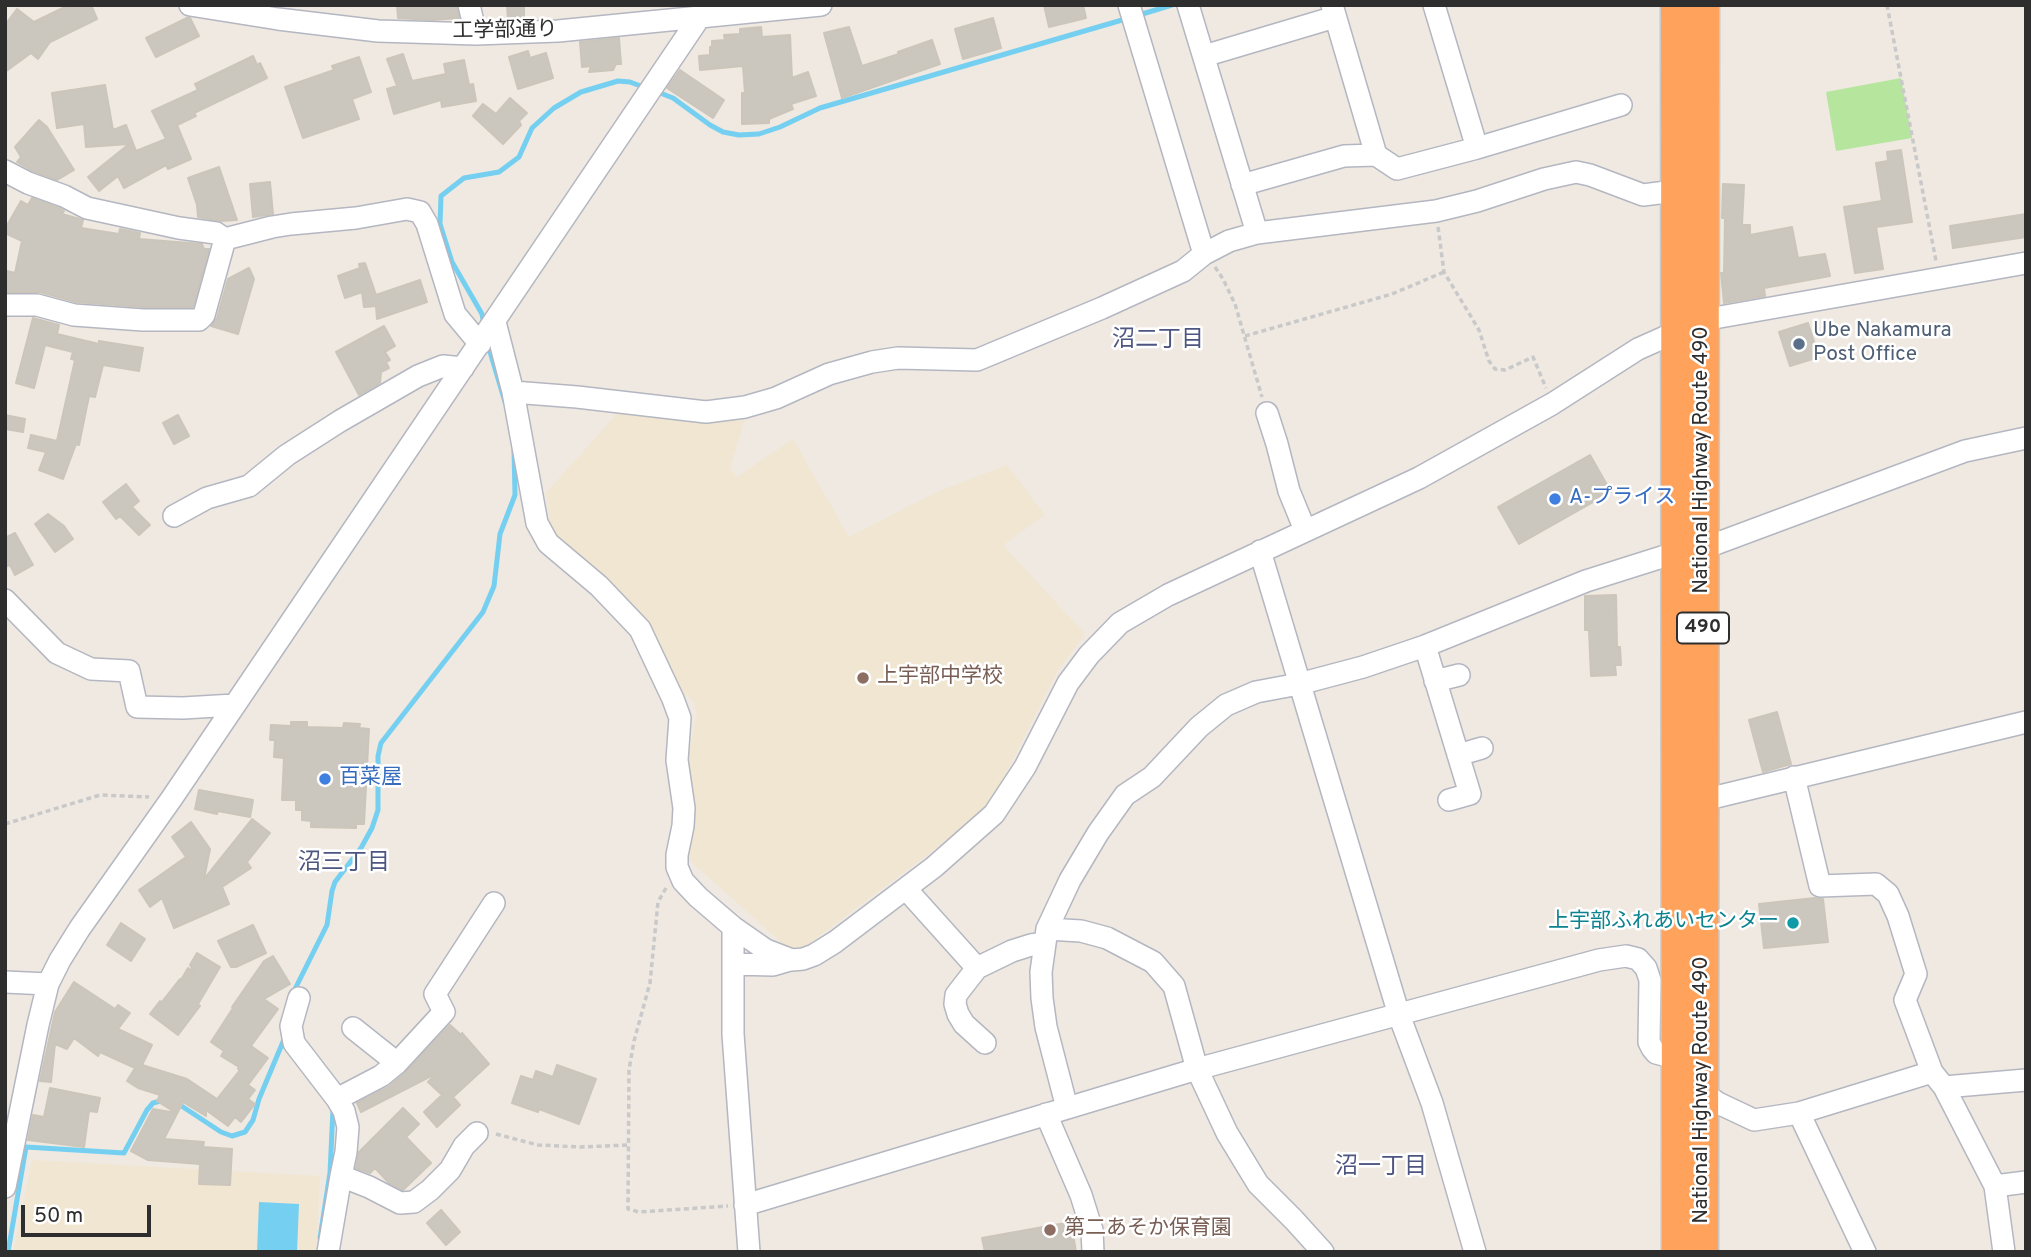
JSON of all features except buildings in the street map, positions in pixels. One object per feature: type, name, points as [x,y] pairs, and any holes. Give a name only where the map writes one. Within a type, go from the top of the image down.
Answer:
[{"type":"highway","name":"National Highway Route 490","points":[[1677,5],[1689,189],[1691,803],[1703,1093],[1702,1252]]},
{"type":"highway","name":"National Highway Route 490","points":[[1689,189],[1703,5]]},
{"type":"highway","name":"National Highway Route 490","points":[[1678,1252],[1679,1059],[1691,803]]},
{"type":"street","name":"工学部通り","points":[[190,5],[378,31],[476,34],[536,33],[821,5]]},
{"type":"street","points":[[469,5],[476,34]]},
{"type":"street","points":[[1129,5],[1205,254]]},
{"type":"street","points":[[1188,5],[1257,233]]},
{"type":"street","points":[[1434,5],[1477,148]]},
{"type":"street","points":[[1204,56],[1334,11],[1376,155]]},
{"type":"street","points":[[5,1187],[48,984],[80,928],[172,798],[699,18]]},
{"type":"street","points":[[1242,185],[1344,156],[1376,155],[1397,169],[1621,105]]},
{"type":"street","points":[[5,172],[87,208],[179,228],[216,233],[225,239],[291,224],[356,218],[407,209],[420,212],[427,224],[455,314],[480,344]]},
{"type":"street","points":[[513,392],[706,412],[745,407],[776,398],[829,374],[872,362],[898,358],[977,359],[1102,308],[1183,271],[1205,254],[1229,241],[1257,233],[1436,211],[1576,172],[1643,195],[1689,189]]},
{"type":"street","points":[[5,305],[37,305],[74,315],[143,320],[199,320],[204,315],[225,239]]},
{"type":"street","points":[[733,964],[773,965],[814,955],[906,889],[960,846],[994,814],[1025,767],[1068,683],[1089,654],[1120,623],[1168,595],[1419,478],[1552,404],[1638,349],[1690,326],[2026,263]]},
{"type":"street","points":[[495,322],[513,392],[537,523],[548,543],[599,586],[639,629],[680,718],[677,760],[684,808],[677,867],[683,881],[733,927],[766,950],[792,960]]},
{"type":"street","points":[[174,516],[207,498],[249,485],[318,434],[418,376],[443,366],[463,368]]},
{"type":"street","points":[[1267,413],[1289,491],[1305,530]]},
{"type":"street","points":[[1068,1108],[1046,1027],[1042,998],[1041,972],[1046,936],[1070,880],[1125,795],[1152,777],[1199,727],[1226,705],[1256,692],[1363,667],[1425,646],[1586,581],[1690,551],[1965,451],[2026,438]]},
{"type":"street","points":[[1260,551],[1399,1015],[1432,1103],[1475,1252]]},
{"type":"street","points":[[5,600],[57,653],[91,668],[129,671],[137,707],[234,705]]},
{"type":"street","points":[[1425,646],[1469,794],[1450,800]]},
{"type":"street","points":[[1435,681],[1459,675]]},
{"type":"street","points":[[1691,803],[2026,722]]},
{"type":"street","points":[[1458,755],[1482,748]]},
{"type":"street","points":[[1794,777],[1820,886],[1876,884],[1888,894],[1898,916],[1916,974],[1905,1000],[1938,1079],[1995,1186],[2004,1252]]},
{"type":"street","points":[[906,889],[977,968]]},
{"type":"street","points":[[337,1099],[381,1076],[397,1063],[444,1012],[435,994],[494,902]]},
{"type":"street","points":[[733,927],[733,1034],[749,1252]]},
{"type":"street","points":[[985,1043],[964,1024],[955,1004],[956,995],[977,968],[1012,951],[1031,945],[1046,936],[1081,931],[1107,939],[1153,962],[1174,986],[1197,1069],[1227,1133],[1258,1184],[1323,1252]]},
{"type":"street","points":[[745,1205],[1197,1069],[1599,960],[1626,956],[1638,959],[1646,968],[1650,980],[1649,1042],[1652,1048],[1656,1053],[1679,1059],[1703,1093],[1754,1120],[1799,1113],[1938,1079],[2026,1080]]},
{"type":"street","points":[[5,982],[48,984]]},
{"type":"street","points":[[299,998],[292,1026],[294,1044],[337,1099],[344,1111],[348,1127],[328,1252]]},
{"type":"street","points":[[353,1028],[397,1063]]},
{"type":"street","points":[[1799,1113],[1865,1252]]},
{"type":"street","points":[[1045,1114],[1081,1195],[1092,1230],[1093,1252]]},
{"type":"street","points":[[341,1176],[400,1203],[414,1202],[450,1170],[464,1146],[477,1133]]},
{"type":"street","points":[[1995,1186],[2026,1182]]},
{"type":"path","points":[[1887,5],[1939,278]]},
{"type":"path","points":[[1436,211],[1444,272],[1479,330],[1489,361],[1495,369],[1505,370],[1533,357],[1552,404]]},
{"type":"path","points":[[1205,254],[1223,279],[1234,304],[1267,413]]},
{"type":"path","points":[[1245,336],[1392,294],[1444,272]]},
{"type":"path","points":[[5,824],[100,795],[172,798]]},
{"type":"path","points":[[677,867],[658,902],[650,983],[629,1070],[628,1209],[639,1212],[745,1205]]},
{"type":"path","points":[[477,1133],[492,1133],[538,1145],[628,1145]]},
{"type":"shaded area","name":"上宇部中学校","points":[[622,408],[747,412],[730,468],[737,477],[793,439],[849,537],[937,492],[1007,465],[1045,515],[1003,545],[1085,634],[1058,670],[991,803],[972,821],[807,945],[795,949],[783,944],[687,858],[695,830],[688,775],[688,757],[697,715],[694,701],[675,687],[651,625],[566,550],[550,523],[546,493]]},
{"type":"shaded area","points":[[32,1160],[320,1176],[316,1252],[13,1252]]},
{"type":"green space","points":[[1901,78],[1912,138],[1836,151],[1826,92]]},
{"type":"water","points":[[259,1202],[299,1204],[297,1252],[257,1252]]},
{"type":"waterway","points":[[1139,15],[1172,5]]},
{"type":"waterway","points":[[655,91],[673,98],[723,132],[739,135],[759,134],[820,108],[1129,18]]},
{"type":"waterway","points":[[484,325],[482,314],[452,262],[440,224],[441,196],[464,178],[499,172],[519,157],[532,128],[554,108],[581,92],[618,81],[646,88]]},
{"type":"waterway","points":[[488,345],[505,402]]},
{"type":"waterway","points":[[293,993],[327,925],[335,882],[361,848],[372,828],[378,810],[378,756],[381,743],[483,612],[494,586],[500,534],[515,495],[514,450]]},
{"type":"waterway","points":[[177,1103],[221,1132],[232,1136],[245,1132],[253,1120],[285,1037]]},
{"type":"waterway","points":[[8,1252],[26,1147],[124,1153],[147,1110],[153,1103],[164,1100]]},
{"type":"waterway","points":[[320,1238],[330,1173],[333,1109]]},
{"type":"place","name":"Ube Nakamura Post Office","points":[[1799,344]]},
{"type":"place","name":"A-プライス","points":[[1555,499]]},
{"type":"place","name":"上宇部中学校","points":[[863,678]]},
{"type":"place","name":"百菜屋","points":[[325,779]]},
{"type":"place","name":"上宇部ふれあいセンター","points":[[1793,923]]},
{"type":"place","name":"第二あそか保育園","points":[[1050,1230]]},
{"type":"district","name":"沼二丁目","points":[[1158,341]]},
{"type":"district","name":"沼三丁目","points":[[344,864]]},
{"type":"district","name":"沼一丁目","points":[[1381,1168]]}]
